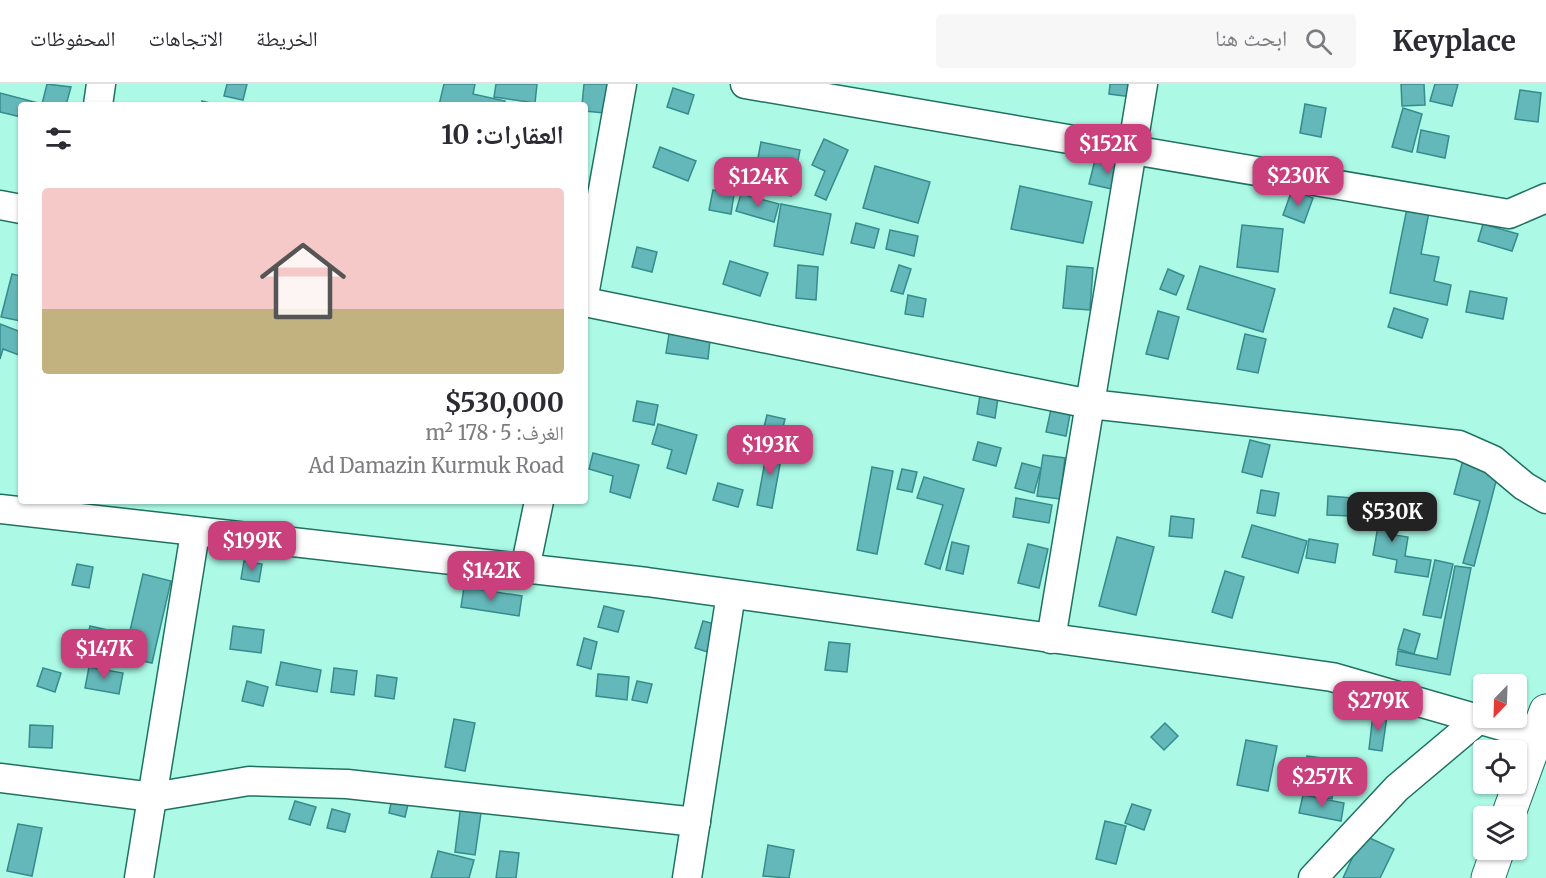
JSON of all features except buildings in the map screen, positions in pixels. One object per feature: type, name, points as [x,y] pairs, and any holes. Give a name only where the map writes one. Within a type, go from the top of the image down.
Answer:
[{"type":"highway","points":[[1512,806],[1542,723]]},
{"type":"highway","points":[[1488,878],[1494,860]]},
{"type":"street","points":[[98,102],[101,84]]},
{"type":"street","points":[[588,273],[622,84]]},
{"type":"street","points":[[745,84],[1509,214],[1546,198]]},
{"type":"street","points":[[1051,639],[1143,84]]},
{"type":"street","points":[[0,205],[18,208]]},
{"type":"street","points":[[588,303],[1090,404],[1459,445],[1492,460],[1524,486],[1546,499]]},
{"type":"street","points":[[525,569],[538,504]]},
{"type":"street","points":[[17,508],[195,532],[647,582],[1332,677],[1473,717]]},
{"type":"street","points":[[139,878],[195,532]]},
{"type":"street","points":[[687,878],[731,594]]},
{"type":"street","points":[[1527,722],[1542,723]]},
{"type":"street","points":[[1313,878],[1397,788],[1473,724]]},
{"type":"street","points":[[0,778],[153,797],[249,781],[347,784],[696,822]]}]
